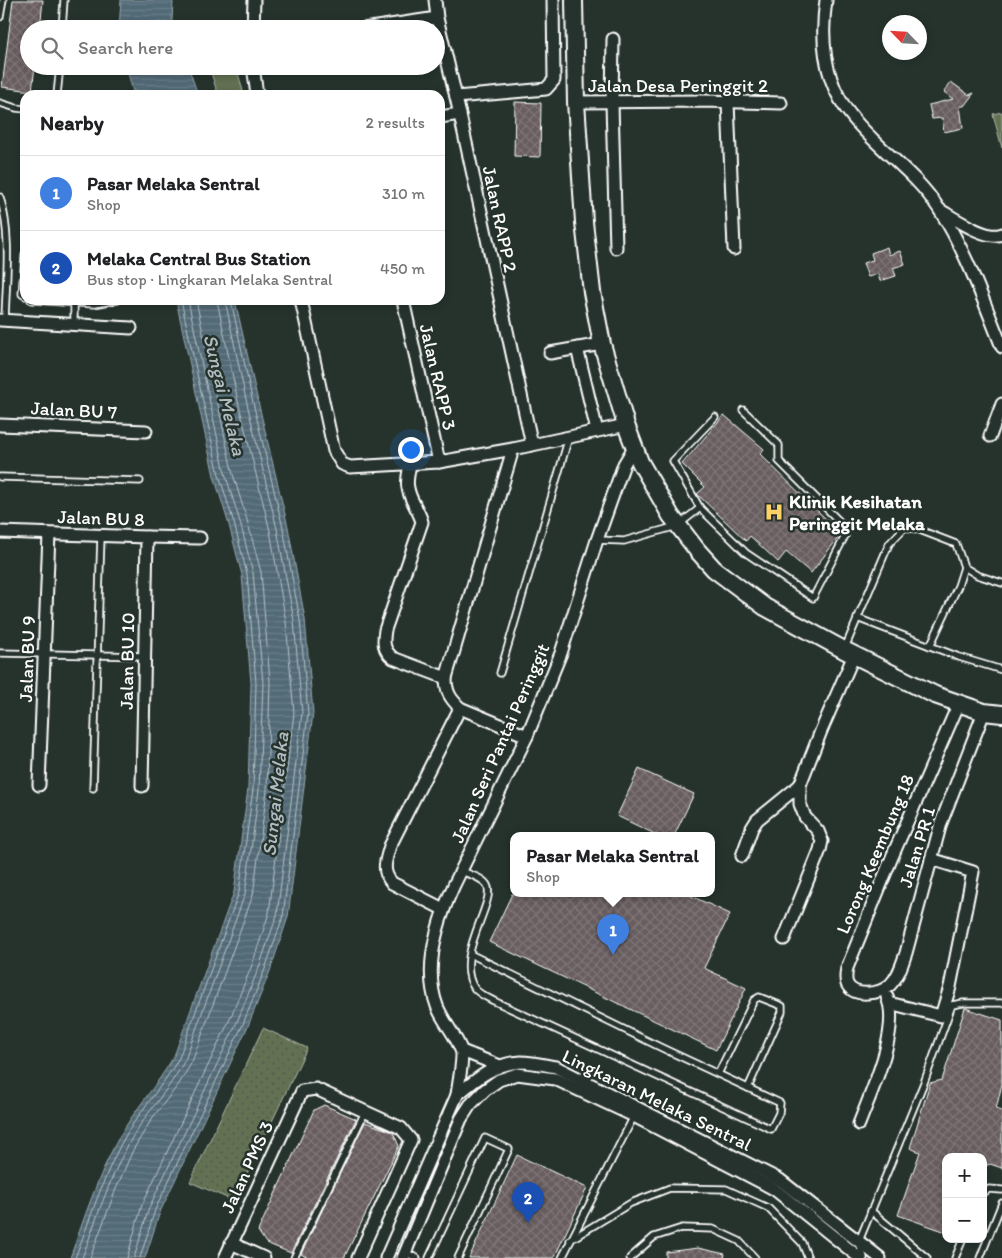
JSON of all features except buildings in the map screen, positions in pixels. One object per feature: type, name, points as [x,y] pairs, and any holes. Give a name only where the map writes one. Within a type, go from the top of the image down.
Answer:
[{"type":"street","points":[[253,20],[254,0]]},
{"type":"street","name":"Jalan RAPP 2","points":[[435,0],[437,18]]},
{"type":"street","points":[[456,97],[546,89],[550,86],[554,80],[553,0]]},
{"type":"street","points":[[574,0],[576,102],[585,230],[592,292],[602,344],[626,425],[640,462],[677,526],[714,569],[764,607],[935,695],[984,712],[1002,714]]},
{"type":"street","points":[[826,0],[823,17],[824,47],[828,74],[838,97],[853,118],[918,180],[939,209],[961,247],[1002,347]]},
{"type":"street","points":[[424,20],[437,18]]},
{"type":"street","points":[[613,39],[612,103],[616,248]]},
{"type":"street","name":"Jalan RAPP 2","points":[[445,51],[532,445]]},
{"type":"street","points":[[254,75],[256,90]]},
{"type":"street","name":"Jalan Desa Peringgit 2","points":[[576,102],[781,102]]},
{"type":"street","points":[[728,102],[734,249]]},
{"type":"street","points":[[445,116],[460,114]]},
{"type":"street","points":[[939,209],[988,235],[998,236],[1002,234]]},
{"type":"street","points":[[302,305],[334,451],[342,464],[350,467],[439,462],[513,449],[626,425]]},
{"type":"street","name":"Jalan RAPP 3","points":[[404,305],[439,462]]},
{"type":"street","points":[[2,320],[131,328]]},
{"type":"street","points":[[550,353],[602,344]]},
{"type":"street","points":[[577,348],[597,431]]},
{"type":"street","points":[[990,436],[1002,404]]},
{"type":"street","name":"Jalan BU 7","points":[[0,424],[146,431]]},
{"type":"street","points":[[513,449],[446,678],[446,690],[451,700],[460,708],[527,736]]},
{"type":"street","name":"Jalan Seri Pantai Peringgit","points":[[462,1051],[442,1018],[433,991],[434,950],[443,909],[527,736],[561,653],[597,540],[627,458],[636,451]]},
{"type":"street","points":[[410,464],[407,487],[419,511],[422,522],[385,630],[384,647],[393,658],[446,678]]},
{"type":"street","name":"Jalan BU 8","points":[[0,532],[200,538]]},
{"type":"street","name":"Jalan BU 9","points":[[39,785],[49,534]]},
{"type":"street","name":"Jalan BU 10","points":[[142,786],[147,537]]},
{"type":"street","points":[[784,939],[822,841],[818,831],[805,817],[800,804],[800,785],[849,652]]},
{"type":"street","name":"Lorong Keembung 18","points":[[884,990],[872,993],[862,993],[853,990],[847,985],[847,968],[892,857],[959,703]]},
{"type":"street","points":[[443,909],[392,883],[386,877],[384,869],[390,846],[460,708]]},
{"type":"street","name":"Jalan PR 1","points":[[884,990],[900,971],[942,823],[984,712]]},
{"type":"street","points":[[742,856],[752,828],[757,820],[800,785]]},
{"type":"street","points":[[889,1003],[941,1016],[950,987],[973,872],[931,859]]},
{"type":"street","points":[[859,1124],[888,1041],[890,1023],[889,1003],[884,990]]},
{"type":"street","points":[[457,1095],[462,1051],[500,1066]]},
{"type":"street","name":"Lingkaran Melaka Sentral","points":[[386,1258],[457,1095],[478,1076],[500,1066],[521,1062],[556,1067],[780,1180],[880,1258]]},
{"type":"street","name":"Lingkaran Melaka Sentral","points":[[404,1255],[461,1118],[470,1105],[499,1080],[517,1074],[555,1080],[634,1116],[774,1189],[862,1258]]},
{"type":"street","name":"Jalan PMS 3","points":[[225,1258],[302,1091],[316,1089],[365,1112]]},
{"type":"street","points":[[358,1258],[411,1140],[401,1128],[365,1112]]},
{"type":"street","points":[[231,1243],[264,1258]]},
{"type":"lane","points":[[0,17],[3,0]]},
{"type":"lane","points":[[63,20],[64,0]]},
{"type":"lane","points":[[58,90],[59,75]]},
{"type":"lane","points":[[0,103],[20,108]]},
{"type":"lane","points":[[0,197],[6,215],[8,242],[2,320]]},
{"type":"lane","points":[[74,305],[74,324]]},
{"type":"lane","points":[[715,417],[673,461],[700,508],[746,553],[813,598],[845,536],[843,525],[779,461],[779,445],[743,410]]},
{"type":"lane","points":[[500,673],[568,437]]},
{"type":"lane","points":[[0,477],[140,481]]},
{"type":"lane","points":[[597,540],[624,541],[677,526],[700,508]]},
{"type":"lane","points":[[849,652],[857,618],[889,544],[905,527],[917,529],[956,544],[964,567],[958,586],[930,646]]},
{"type":"lane","points":[[93,788],[102,536]]},
{"type":"lane","points":[[964,567],[977,575],[1002,583]]},
{"type":"lane","points":[[857,618],[930,646],[1002,670]]},
{"type":"lane","points":[[0,653],[145,656]]},
{"type":"lane","points":[[461,871],[482,880],[487,884],[489,890],[488,900],[472,939],[470,954],[469,974],[475,990],[494,1002],[771,1129],[779,1113],[780,1103],[470,954]]},
{"type":"lane","points":[[718,1074],[754,1000],[759,997],[782,1006],[782,1012],[748,1088]]},
{"type":"lane","points":[[862,1258],[858,1241],[927,1074],[952,1005],[963,1003],[1002,1003]]},
{"type":"lane","points":[[294,1258],[365,1112]]},
{"type":"lane","points":[[562,1258],[634,1116]]},
{"type":"lane","points":[[429,1258],[485,1138],[509,1149],[458,1258]]},
{"type":"lane","points":[[570,1240],[631,1203],[670,1188],[726,1188],[768,1208],[802,1243],[808,1258]]},
{"type":"lane","points":[[987,1190],[1002,1190]]},
{"type":"lane","points":[[980,1258],[1002,1203]]},
{"type":"lane","points":[[871,1211],[927,1258]]},
{"type":"lane","points":[[630,1258],[654,1237],[682,1228],[713,1229],[739,1241],[755,1258]]},
{"type":"lane","points":[[955,1258],[961,1243]]},
{"type":"lane","points":[[404,1255],[417,1258]]},
{"type":"green space","points":[[212,75],[239,75],[243,90],[216,90]]},
{"type":"green space","points":[[1002,112],[1002,148],[993,114]]},
{"type":"green space","points":[[263,1028],[307,1048],[234,1201],[190,1182]]},
{"type":"water","points":[[121,0],[173,0],[172,20],[120,20]]},
{"type":"water","points":[[128,75],[191,75],[196,90],[133,90]]},
{"type":"water","name":"Sungai Melaka","points":[[177,305],[236,305],[288,527],[305,619],[313,713],[288,917],[270,971],[248,1026],[160,1212],[145,1258],[70,1258],[97,1184],[117,1141],[174,1056],[234,892],[248,789],[251,683],[242,575],[214,476]]},
{"type":"place","name":"Klinik Kesihatan Peringgit Melaka","points":[[774,512]]},
{"type":"place","name":"Pasar Melaka Sentral","points":[[613,955]]},
{"type":"place","name":"Melaka Central Bus Station","points":[[528,1223]]}]
